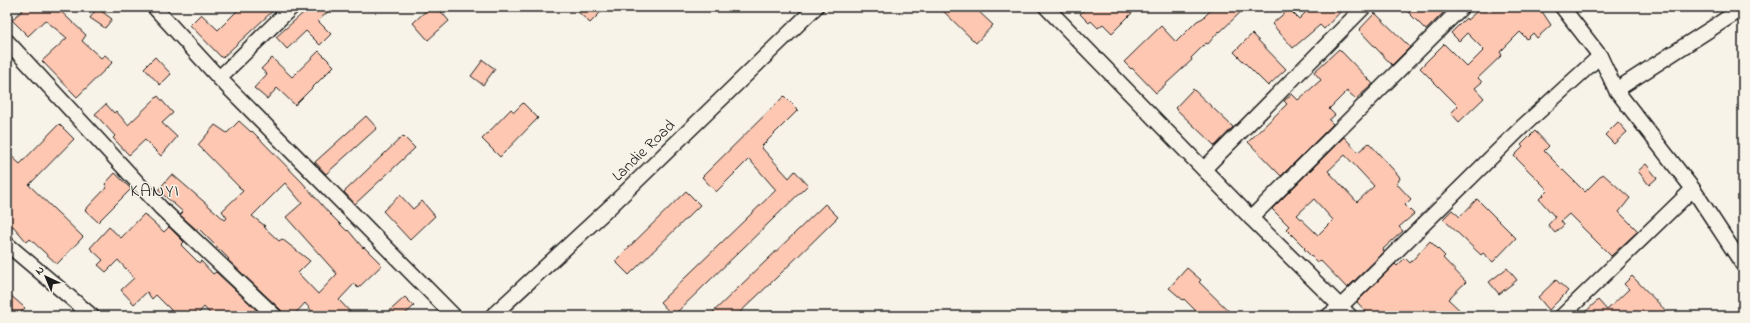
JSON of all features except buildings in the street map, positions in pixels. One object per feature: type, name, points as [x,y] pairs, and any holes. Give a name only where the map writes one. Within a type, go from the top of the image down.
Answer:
[{"type":"street","points":[[154,7],[219,78],[454,316]]},
{"type":"street","points":[[219,78],[292,7]]},
{"type":"street","name":"Landie Road","points":[[492,316],[611,206],[816,7]]},
{"type":"street","points":[[1046,7],[1250,218],[1350,316]]},
{"type":"street","points":[[1204,169],[1364,7]]},
{"type":"street","points":[[1250,218],[1462,7]]},
{"type":"street","points":[[1562,7],[1600,56],[1616,90],[1693,190],[1743,265]]},
{"type":"street","points":[[1616,90],[1743,8]]},
{"type":"street","points":[[7,41],[161,208],[275,316]]},
{"type":"street","points":[[1328,316],[1340,307],[1522,128],[1600,56]]},
{"type":"street","points":[[1562,316],[1693,190]]},
{"type":"street","points":[[7,244],[92,316]]},
{"type":"district","name":"KANYI","points":[[155,192]]}]
